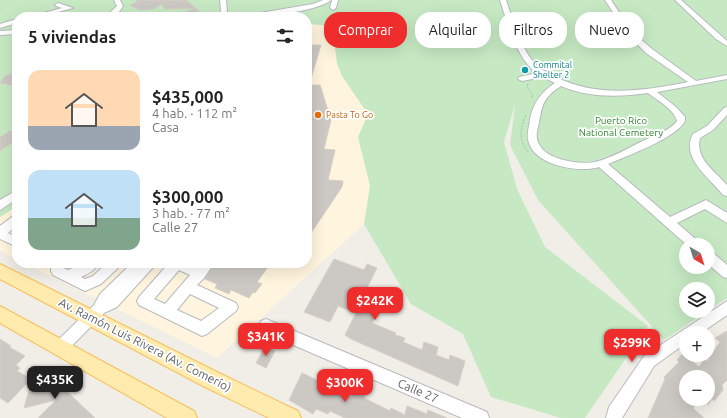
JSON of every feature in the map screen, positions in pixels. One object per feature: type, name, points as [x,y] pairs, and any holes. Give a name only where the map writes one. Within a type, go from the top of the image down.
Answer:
[{"type":"main road","name":"Av. Ramón Luis Rivera (Av. Comerío)","points":[[0,271],[95,313],[212,380],[291,418]]},
{"type":"main road","points":[[0,314],[186,418]]},
{"type":"street","points":[[115,12],[120,6],[117,0]]},
{"type":"street","points":[[223,0],[224,12]]},
{"type":"street","points":[[278,12],[315,6],[328,0]]},
{"type":"street","points":[[333,8],[335,0]]},
{"type":"street","points":[[503,0],[516,37],[531,65],[560,83],[603,94],[632,93],[727,77]]},
{"type":"street","points":[[608,0],[629,33],[649,51],[694,82]]},
{"type":"street","points":[[678,0],[718,38],[727,44]]},
{"type":"street","points":[[53,12],[70,8],[58,6]]},
{"type":"street","points":[[0,26],[12,22]]},
{"type":"street","points":[[0,33],[12,32]]},
{"type":"street","points":[[522,79],[545,74]]},
{"type":"street","points":[[560,83],[542,96],[536,108],[531,138],[535,147],[541,153],[554,160],[567,164],[597,165],[663,135],[679,126],[681,120],[679,113],[649,90]]},
{"type":"street","points":[[727,110],[716,123],[702,134],[696,136],[693,149],[698,160],[727,192]]},
{"type":"street","points":[[601,162],[687,238]]},
{"type":"street","points":[[0,206],[12,198]]},
{"type":"street","points":[[669,222],[706,204],[727,219]]},
{"type":"street","points":[[12,224],[0,234],[12,240]]},
{"type":"street","points":[[715,262],[727,273]]},
{"type":"street","points":[[57,268],[57,271],[85,285],[97,280],[110,268]]},
{"type":"street","points":[[67,276],[87,268]]},
{"type":"street","points":[[60,348],[95,313],[104,298],[136,268]]},
{"type":"street","points":[[95,313],[112,303],[146,268]]},
{"type":"street","points":[[173,268],[144,301],[202,329],[231,307],[188,287]]},
{"type":"street","points":[[187,268],[200,274]]},
{"type":"street","points":[[167,312],[204,268]]},
{"type":"street","points":[[699,326],[727,307]]},
{"type":"street","name":"Calle 27","points":[[266,326],[481,418]]},
{"type":"street","points":[[614,418],[615,413],[649,361],[679,340]]},
{"type":"shaded area","points":[[312,24],[324,26],[324,48],[335,48],[337,64],[342,76],[368,114],[358,137],[370,186],[364,224],[217,358],[34,268],[312,268]]},
{"type":"shaded area","points":[[12,209],[12,257],[0,251],[0,217]]},
{"type":"green space","name":"Puerto Rico National Cemetery","points":[[0,0],[727,0],[727,298],[715,306],[715,282],[679,282],[679,318],[697,318],[685,326],[679,326],[679,330],[664,340],[538,200],[510,145],[515,105],[504,142],[517,189],[545,247],[648,326],[585,418],[561,418],[491,397],[463,334],[411,304],[364,224],[370,186],[358,137],[368,114],[342,76],[337,64],[335,48],[407,48],[407,12],[324,12],[324,26],[312,24],[312,12],[12,12],[12,209],[0,217]]},
{"type":"building","points":[[136,0],[187,0],[200,12],[185,12],[195,8],[165,9],[161,4],[154,9],[139,10],[130,5],[137,2]]},
{"type":"building","points":[[312,45],[321,45],[312,75]]},
{"type":"building","points":[[12,74],[12,86],[0,83],[5,76]]},
{"type":"building","points":[[312,85],[320,85],[331,120],[324,149],[335,150],[328,180],[343,181],[342,187],[312,232]]},
{"type":"building","points":[[12,131],[12,143],[0,151],[0,137]]},
{"type":"building","points":[[334,259],[364,270],[367,264],[377,268],[362,298],[370,301],[368,306],[378,311],[372,323],[396,333],[395,335],[405,338],[403,342],[422,350],[424,342],[438,347],[436,355],[449,360],[450,355],[465,361],[458,386],[345,335],[356,313],[338,306],[330,322],[304,312]]},
{"type":"building","points":[[212,268],[267,268],[257,282],[262,284],[249,298],[231,290],[229,294],[215,288],[217,284],[205,279]]},
{"type":"building","points":[[727,331],[727,380],[722,385],[723,390],[715,400],[715,370],[679,370],[679,406],[695,406],[693,408],[704,418],[648,418],[665,379],[664,377],[679,362],[693,362],[699,367],[702,362],[715,362],[715,349],[720,342],[715,338]]},
{"type":"building","points":[[0,339],[11,346],[9,347],[25,356],[16,365],[20,368],[17,371],[31,379],[8,403],[0,398]]},
{"type":"building","points":[[265,347],[275,351],[266,368],[256,363]]},
{"type":"building","points":[[49,372],[62,383],[60,385],[95,418],[38,418],[56,400],[24,408],[32,380],[37,383]]},
{"type":"building","points":[[302,373],[352,397],[354,393],[365,396],[364,398],[390,411],[391,408],[405,415],[407,406],[427,414],[428,410],[447,418],[345,418],[330,411],[328,414],[316,409],[313,414],[289,400]]},
{"type":"place","name":"Commital Shelter 2","points":[[525,70]]},
{"type":"place","name":"Pasta To Go","points":[[318,115]]}]
